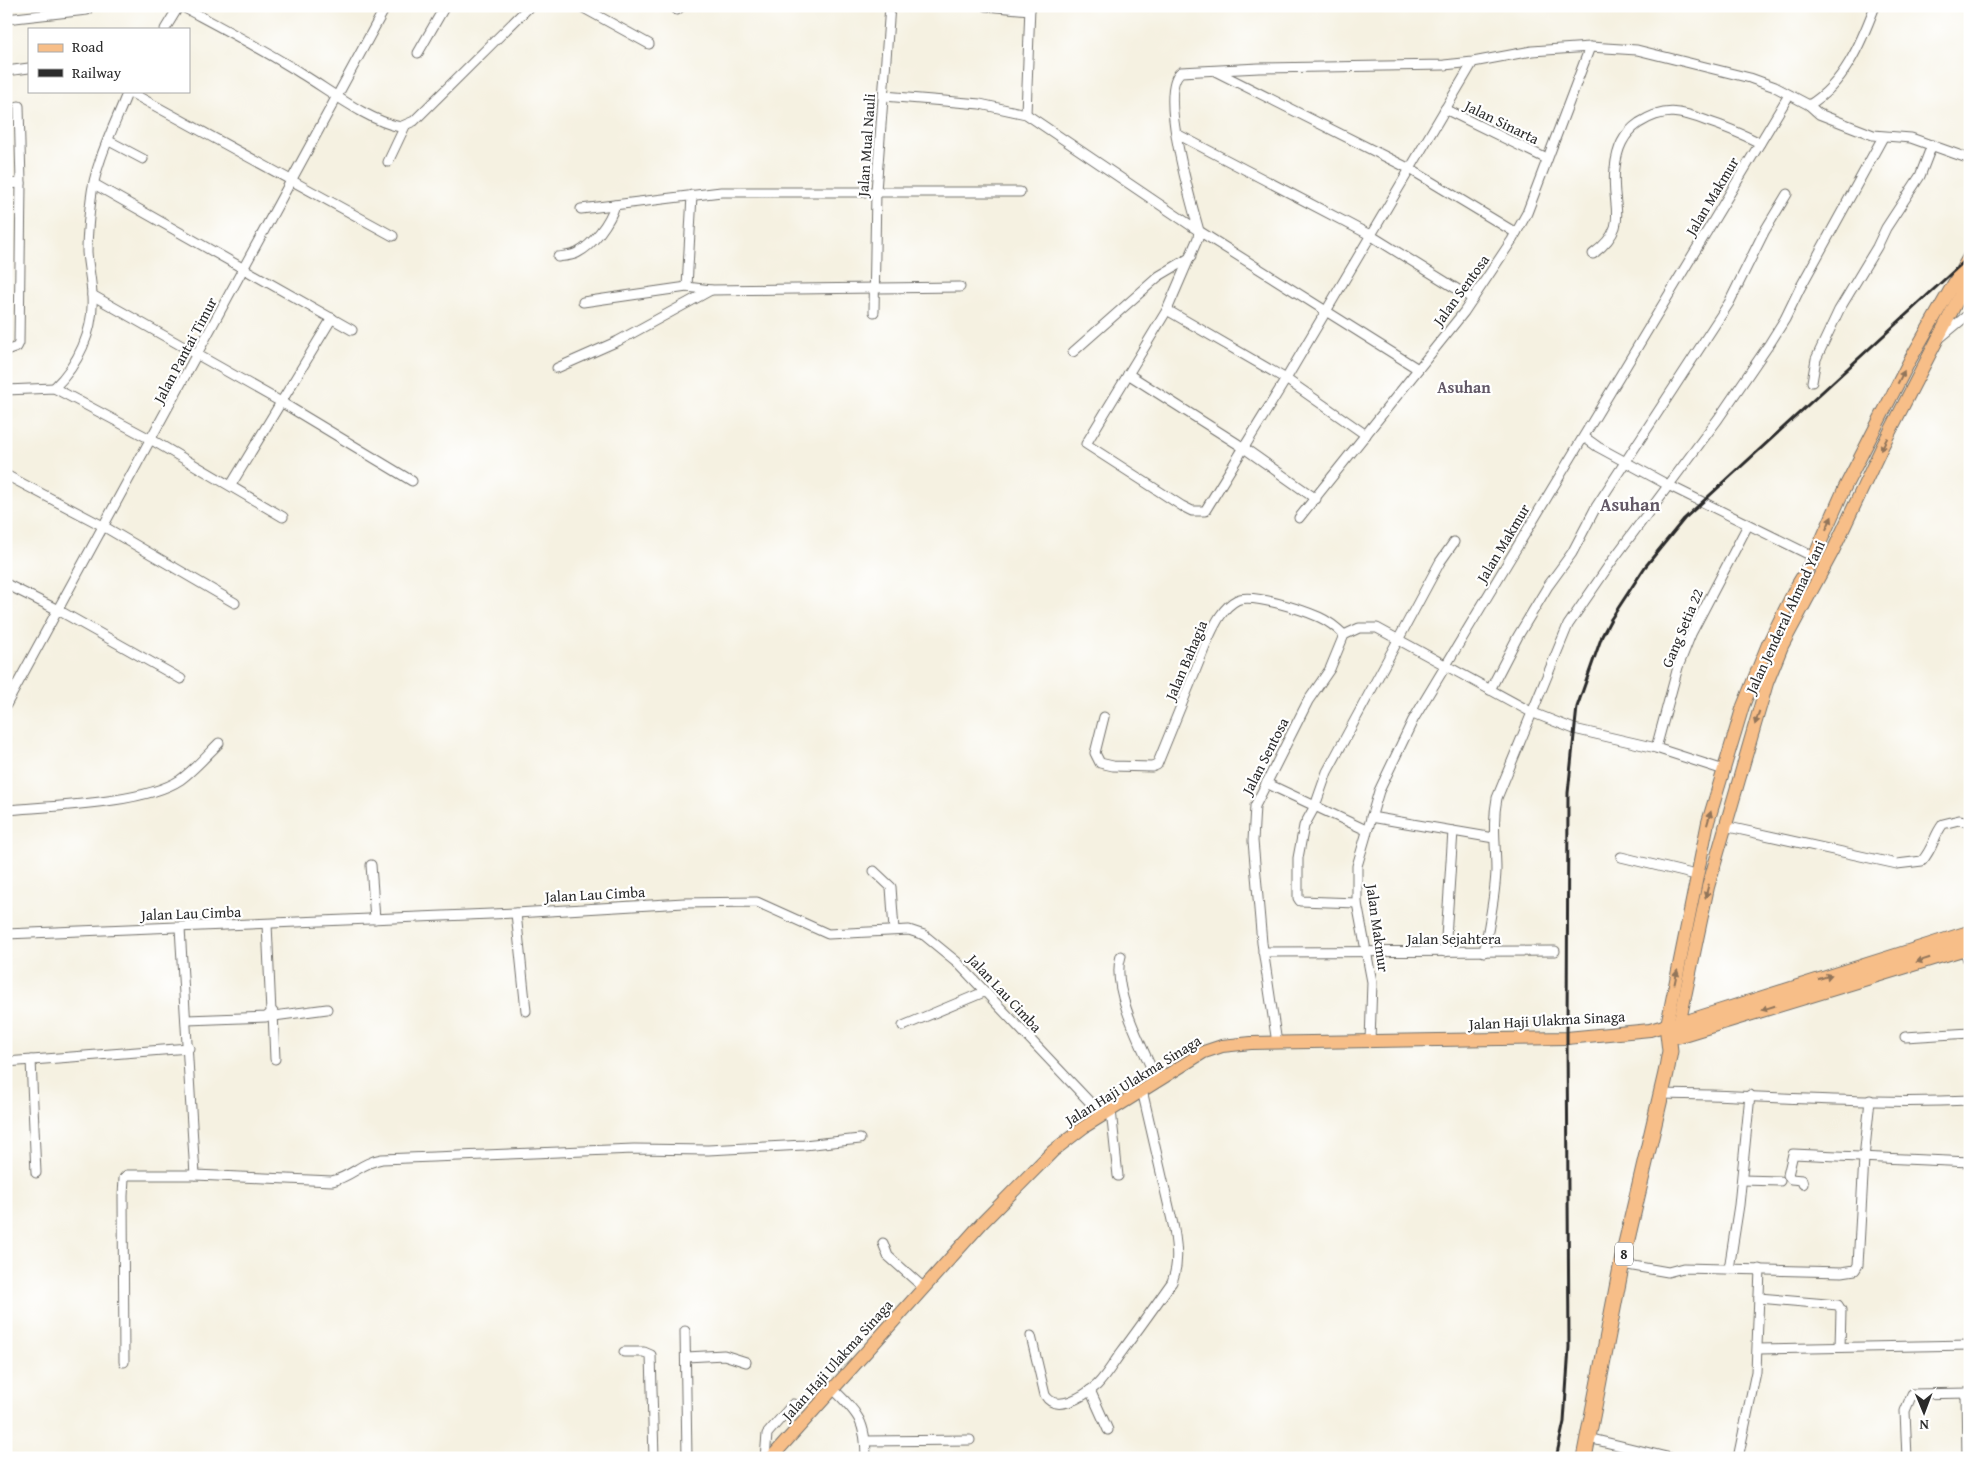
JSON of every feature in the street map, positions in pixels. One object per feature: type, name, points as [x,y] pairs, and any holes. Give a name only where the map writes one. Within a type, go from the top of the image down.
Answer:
[{"type":"highway","points":[[1673,1030],[1970,932]]},
{"type":"highway","points":[[1673,1030],[1967,947]]},
{"type":"highway","name":"8","points":[[1584,1458],[1622,1264],[1662,1094],[1673,1030]]},
{"type":"main road","name":"Jalan Jenderal Ahmad Yani","points":[[1673,1030],[1696,875],[1708,822],[1743,706],[1796,587],[1814,557],[1844,489],[1910,360],[1970,255]]},
{"type":"main road","name":"Jalan Jenderal Ahmad Yani","points":[[1673,1030],[1724,826],[1766,687],[1782,646],[1811,593],[1970,276]]},
{"type":"main road","points":[[1796,587],[1811,593]]},
{"type":"main road","points":[[1753,683],[1766,687]]},
{"type":"main road","name":"Jalan Haji Ulakma Sinaga","points":[[771,1458],[982,1223],[1053,1151],[1106,1113],[1204,1052],[1222,1046],[1277,1043],[1567,1038],[1650,1030],[1673,1030]]},
{"type":"street","points":[[166,28],[180,6],[278,59],[316,82],[337,98],[395,126],[405,126]]},
{"type":"street","name":"Jalan Pantai Timur","points":[[6,705],[152,440],[243,268],[386,6]]},
{"type":"street","points":[[418,53],[444,6]]},
{"type":"street","points":[[388,162],[405,126],[428,108],[530,6]]},
{"type":"street","points":[[580,6],[649,44]]},
{"type":"street","name":"Jalan Mual Nauli","points":[[874,312],[876,191],[890,6]]},
{"type":"street","points":[[985,6],[1030,8],[1026,114]]},
{"type":"street","points":[[1809,105],[1828,93],[1853,57],[1875,6]]},
{"type":"street","points":[[6,19],[87,10]]},
{"type":"street","points":[[1473,62],[1286,379],[1205,511],[1200,513],[1182,506],[1086,444],[1167,310],[1191,257],[1199,231],[1182,174],[1172,93],[1174,80],[1180,72],[1188,70],[1473,62],[1532,51],[1590,47],[1637,50],[1730,72],[1775,87],[1809,105],[1819,114],[1873,136],[1901,136],[1970,159]]},
{"type":"street","name":"Jalan Sentosa","points":[[1299,518],[1473,299],[1516,233],[1527,213],[1590,47]]},
{"type":"street","points":[[6,71],[28,68]]},
{"type":"street","points":[[1214,70],[1410,169],[1516,233]]},
{"type":"street","points":[[54,388],[68,374],[79,355],[90,326],[92,295],[88,251],[91,198],[109,140],[128,92]]},
{"type":"street","points":[[130,92],[393,236]]},
{"type":"street","name":"Jalan Makmur","points":[[1370,1041],[1372,982],[1357,904],[1357,866],[1379,791],[1412,720],[1789,95]]},
{"type":"street","points":[[884,96],[980,104],[1026,114],[1199,231],[1418,369]]},
{"type":"street","points":[[6,351],[16,347],[19,343],[21,183],[19,106]]},
{"type":"street","name":"Jalan Sinarta","points":[[1445,109],[1547,159]]},
{"type":"street","points":[[1593,254],[1606,244],[1616,228],[1615,170],[1621,142],[1630,130],[1648,117],[1666,112],[1684,112],[1731,128],[1760,143]]},
{"type":"street","points":[[1177,134],[1370,235],[1473,299]]},
{"type":"street","points":[[1484,952],[1493,903],[1496,872],[1493,817],[1497,798],[1568,625],[1668,485],[1718,419],[1785,320],[1800,288],[1883,137]]},
{"type":"street","points":[[109,140],[143,160]]},
{"type":"street","points":[[1812,382],[1816,359],[1839,310],[1877,247],[1886,228],[1920,176],[1932,145]]},
{"type":"street","points":[[6,184],[21,183]]},
{"type":"street","points":[[94,184],[352,330]]},
{"type":"street","points":[[581,209],[721,192],[1020,192]]},
{"type":"street","points":[[1490,690],[1528,620],[1572,553],[1596,507],[1729,304],[1764,232],[1787,194]]},
{"type":"street","points":[[687,287],[692,195]]},
{"type":"street","points":[[558,258],[576,254],[586,247],[611,217],[615,205]]},
{"type":"street","points":[[1074,352],[1159,276],[1191,257]]},
{"type":"street","points":[[583,302],[687,287],[711,290],[960,287]]},
{"type":"street","points":[[557,368],[618,341],[711,290]]},
{"type":"street","points":[[92,295],[281,402],[412,481]]},
{"type":"street","points":[[1167,310],[1286,379],[1366,434]]},
{"type":"street","points":[[1938,339],[1970,314]]},
{"type":"street","points":[[231,485],[332,318]]},
{"type":"street","points":[[1128,374],[1244,448],[1316,499]]},
{"type":"street","points":[[6,390],[54,388],[152,440],[283,517]]},
{"type":"street","points":[[1584,437],[1668,485],[1814,557]]},
{"type":"street","points":[[6,474],[103,526],[235,603]]},
{"type":"street","name":"Gang Setia 22","points":[[1656,748],[1678,667],[1692,634],[1748,524]]},
{"type":"street","points":[[1357,904],[1300,901],[1298,898],[1298,858],[1304,826],[1315,806],[1327,772],[1440,562],[1454,542]]},
{"type":"street","points":[[6,584],[58,610],[181,679]]},
{"type":"street","name":"Jalan Bahagia","points":[[1104,717],[1095,753],[1100,763],[1113,766],[1152,767],[1159,761],[1209,637],[1218,619],[1236,600],[1246,598],[1298,609],[1320,618],[1344,635]]},
{"type":"street","points":[[1344,635],[1369,627],[1377,628],[1531,712],[1574,729],[1656,748],[1724,770]]},
{"type":"street","name":"Jalan Sentosa","points":[[1277,1043],[1263,952],[1253,840],[1255,806],[1308,701],[1330,669],[1344,635]]},
{"type":"street","points":[[6,810],[100,802],[154,790],[179,780],[219,743]]},
{"type":"street","points":[[1266,783],[1366,830]]},
{"type":"street","points":[[1371,817],[1494,838]]},
{"type":"street","points":[[1724,826],[1897,864],[1922,861],[1932,848],[1937,832],[1943,824],[1959,820],[1970,822]]},
{"type":"street","points":[[1445,952],[1453,831]]},
{"type":"street","points":[[1620,856],[1696,875]]},
{"type":"street","points":[[372,865],[375,918]]},
{"type":"street","points":[[874,872],[890,887],[894,930]]},
{"type":"street","name":"Jalan Lau Cimba","points":[[6,934],[516,913],[746,900],[757,902],[828,934],[909,930],[924,935],[957,962],[984,992],[1106,1113]]},
{"type":"street","points":[[516,913],[526,1011]]},
{"type":"street","points":[[267,924],[276,1058]]},
{"type":"street","points":[[180,928],[189,1048],[195,1175]]},
{"type":"street","points":[[1967,947],[1970,966]]},
{"type":"street","name":"Jalan Sejahtera","points":[[1263,952],[1555,951]]},
{"type":"street","points":[[1121,956],[1117,972],[1130,1022],[1158,1080]]},
{"type":"street","points":[[903,1026],[984,992]]},
{"type":"street","points":[[187,1020],[266,1017],[273,1013],[327,1009]]},
{"type":"street","points":[[1905,1037],[1970,1033]]},
{"type":"street","points":[[6,1062],[189,1048]]},
{"type":"street","points":[[31,1060],[36,1173]]},
{"type":"street","points":[[1031,1336],[1045,1395],[1050,1403],[1056,1405],[1063,1404],[1090,1390],[1104,1376],[1172,1282],[1176,1272],[1178,1252],[1142,1090]]},
{"type":"street","points":[[1662,1094],[1750,1094],[1928,1102],[1970,1100]]},
{"type":"street","points":[[1729,1270],[1742,1180],[1750,1094]]},
{"type":"street","points":[[1622,1264],[1668,1272],[1683,1268],[1842,1272],[1855,1270],[1858,1265],[1864,1158],[1870,1100]]},
{"type":"street","points":[[1106,1113],[1118,1176]]},
{"type":"street","points":[[124,1362],[124,1178],[127,1175],[195,1175],[332,1181],[347,1176],[365,1163],[382,1160],[634,1149],[708,1150],[804,1145],[860,1139]]},
{"type":"street","points":[[1803,1184],[1802,1180],[1791,1179],[1788,1175],[1793,1154],[1970,1162]]},
{"type":"street","points":[[1742,1180],[1780,1181]]},
{"type":"street","points":[[883,1243],[888,1256],[924,1288]]},
{"type":"street","points":[[1738,1458],[1748,1418],[1758,1349],[1760,1269]]},
{"type":"street","points":[[1759,1298],[1838,1305],[1841,1310],[1840,1347]]},
{"type":"street","points":[[685,1331],[687,1458]]},
{"type":"street","points":[[1758,1349],[1970,1345]]},
{"type":"street","points":[[624,1352],[644,1352],[651,1355],[654,1458]]},
{"type":"street","points":[[686,1357],[724,1355],[746,1362]]},
{"type":"street","points":[[833,1390],[861,1419],[866,1442],[866,1458]]},
{"type":"street","points":[[1090,1390],[1108,1430]]},
{"type":"street","points":[[1907,1458],[1905,1411],[1912,1394],[1968,1393],[1967,1458]]},
{"type":"street","points":[[765,1458],[767,1434],[793,1404]]},
{"type":"street","points":[[1588,1438],[1671,1458]]},
{"type":"street","points":[[866,1442],[970,1440]]},
{"type":"railway","points":[[1556,1458],[1564,1422],[1569,1347],[1568,793],[1577,707],[1602,636],[1611,619],[1645,567],[1684,519],[1970,256]]},
{"type":"district","name":"Asuhan","points":[[1464,387]]},
{"type":"district","name":"Asuhan","points":[[1630,504]]}]
